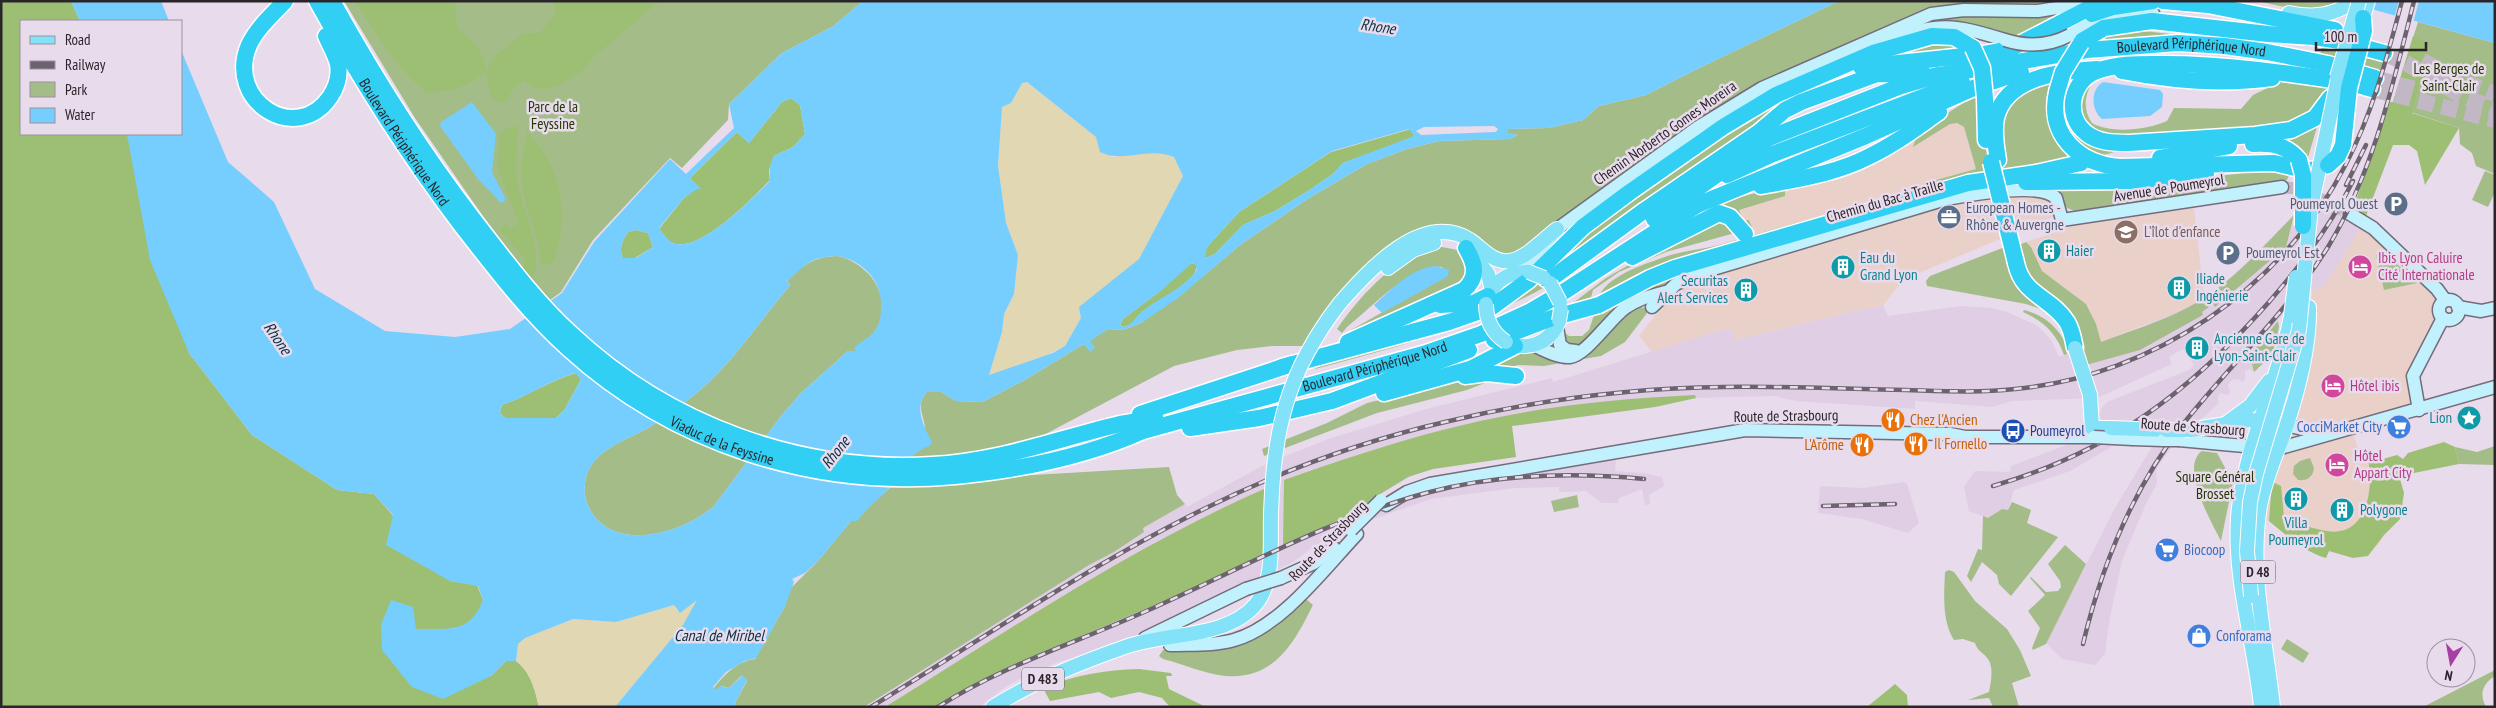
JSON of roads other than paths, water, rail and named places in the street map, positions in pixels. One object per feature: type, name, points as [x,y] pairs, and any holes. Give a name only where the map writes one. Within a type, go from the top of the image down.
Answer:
[{"type":"highway","points":[[285,1],[253,38],[245,58],[244,73],[247,88],[259,105],[277,115],[291,117],[306,115],[318,109],[332,94],[338,79],[338,64],[307,1]]},
{"type":"highway","name":"Boulevard Périphérique Nord","points":[[317,1],[400,140],[441,198],[508,274]]},
{"type":"highway","name":"Boulevard Périphérique Nord","points":[[332,1],[371,71],[413,136],[508,274]]},
{"type":"highway","points":[[1820,76],[1884,63],[1998,52],[2010,49],[2103,1]]},
{"type":"highway","points":[[2048,30],[2105,9],[2155,9],[2188,9],[2230,6],[2324,27],[2385,48],[2334,40],[2314,37],[2268,34],[2155,9],[2097,25],[2078,40],[2056,92],[2054,110],[2058,129],[2075,152],[2093,161],[2120,167],[2274,162],[2294,164],[2308,171],[2324,165],[2338,156],[2343,146],[2349,88],[2364,31],[2363,18]]},
{"type":"highway","points":[[2078,40],[2104,28],[2125,24],[2155,9]]},
{"type":"highway","points":[[2125,24],[2250,36],[2261,42],[2297,44],[2334,40]]},
{"type":"highway","points":[[1122,432],[1142,413],[1282,367],[1440,325],[1492,306],[1529,280],[1583,227],[1752,108],[1820,76],[1873,54],[1932,36],[1954,37],[1973,48],[1982,68],[1978,87],[1985,135],[1994,161],[2018,275],[2026,286],[2066,321],[2075,348]]},
{"type":"highway","name":"Boulevard Périphérique Nord","points":[[1939,76],[2006,66],[2086,50],[2143,44],[2205,44],[2276,54],[2328,64],[2374,84],[2340,85],[2313,72],[2265,61],[2223,56],[2155,53],[2056,64],[2010,75],[1978,87]]},
{"type":"highway","points":[[1994,161],[1996,120],[1999,110],[2012,93],[2024,84],[2038,78],[2123,64],[2181,64],[2192,67],[2294,74],[2340,85],[2315,118],[2291,130],[2264,135],[2129,143],[2104,141],[2091,136],[2081,128],[2076,119],[2073,106],[2075,93],[2082,80],[2095,71],[2105,68],[2218,78],[2294,74]]},
{"type":"highway","name":"Boulevard Périphérique Nord","points":[[1978,87],[2006,66]]},
{"type":"highway","points":[[1698,188],[1764,127],[1785,110],[1801,102],[1877,74],[1939,76]]},
{"type":"highway","points":[[1547,280],[1764,127],[1896,79],[1939,76]]},
{"type":"highway","points":[[1698,188],[1762,135],[1900,83],[1939,76]]},
{"type":"highway","points":[[1698,188],[1772,146],[1902,96],[1956,79],[1978,87]]},
{"type":"highway","points":[[1698,188],[1773,154],[1876,115],[1978,87]]},
{"type":"highway","points":[[1559,315],[1571,298],[1727,192],[1812,167],[1863,147],[1978,87]]},
{"type":"highway","points":[[1698,205],[1713,191],[1737,178],[1802,148],[1867,123],[1902,96]]},
{"type":"highway","points":[[1122,432],[1145,438],[1207,424],[1292,411],[1332,401],[1552,318],[1599,305],[1650,278],[1675,268],[1977,181],[2036,173],[2093,161],[2110,164],[2148,160],[2236,145],[2278,145],[2286,148],[2294,164],[2303,175],[2303,226]]},
{"type":"highway","points":[[1977,181],[2135,181],[2294,164]]},
{"type":"highway","name":"Boulevard Périphérique Nord","points":[[992,465],[1035,463],[1122,432],[1152,418],[1341,367],[1478,326],[1560,284],[1698,188]]},
{"type":"highway","name":"Boulevard Périphérique Nord","points":[[1122,432],[1143,431],[1417,355],[1481,334],[1517,318],[1565,292],[1698,205],[1727,192]]},
{"type":"highway","points":[[1632,257],[1719,214],[1730,217],[1745,234]]},
{"type":"highway","points":[[1282,367],[1425,309],[1464,290],[1472,281],[1473,262],[1470,246]]},
{"type":"highway","name":"Viaduc de la Feyssine","points":[[508,274],[554,318],[609,366],[651,395],[723,431],[801,456],[860,465],[992,465]]},
{"type":"highway","points":[[1425,309],[1451,304],[1474,303],[1489,297]]},
{"type":"highway","points":[[1332,401],[1368,397],[1470,369],[1510,344]]},
{"type":"highway","points":[[1401,388],[1475,374],[1516,376]]},
{"type":"main road","points":[[1848,52],[1898,28],[1939,12],[1964,10],[2038,12],[2098,1]]},
{"type":"main road","points":[[2230,6],[2317,16],[2332,13],[2354,1]]},
{"type":"main road","points":[[2324,165],[2358,1]]},
{"type":"main road","points":[[2254,448],[2291,316],[2313,168],[2368,1]]},
{"type":"main road","points":[[1848,52],[1939,26],[1959,27],[2005,40],[2036,45],[2078,40]]},
{"type":"main road","name":"Chemin Norberto Gomes Moreira","points":[[1522,272],[1557,230],[1714,115],[1762,88],[1848,52]]},
{"type":"main road","points":[[2269,703],[2259,686],[2247,595],[2250,502],[2256,474],[2299,330],[2310,215],[2336,115],[2340,85]]},
{"type":"main road","points":[[2277,449],[2286,425],[2305,352],[2317,193],[2336,115]]},
{"type":"main road","name":"Avenue de Poumeyrol","points":[[2062,220],[2282,187]]},
{"type":"main road","name":"Chemin du Bac à Traille","points":[[1585,348],[1610,320],[1634,302],[1657,301],[1702,272],[1946,199],[2001,191],[2046,192],[2056,198],[2062,220]]},
{"type":"main road","points":[[2350,214],[2373,228],[2437,289],[2445,300]]},
{"type":"main road","points":[[1170,645],[1225,635],[1240,628],[1258,615],[1270,597],[1275,582],[1274,450],[1284,407],[1308,352],[1343,306],[1382,273],[1413,250],[1425,245],[1444,242],[1470,246],[1494,259],[1509,261],[1521,256],[1557,230]]},
{"type":"main road","points":[[1470,246],[1493,266],[1547,280],[1559,315],[1558,342],[1562,348],[1572,351],[1585,348]]},
{"type":"main road","points":[[1470,246],[1488,274],[1489,324],[1498,336],[1510,344],[1533,346],[1567,357],[1577,354],[1585,348]]},
{"type":"main road","points":[[1489,297],[1501,280],[1522,272]]},
{"type":"main road","points":[[2443,318],[2439,307],[2445,300],[2452,300],[2458,308],[2481,311],[2495,308]]},
{"type":"main road","points":[[1124,647],[1154,638],[1224,626],[1247,613],[1262,595],[1267,582],[1282,456],[1292,411],[1313,360],[1343,306]]},
{"type":"main road","points":[[2443,318],[2455,317],[2458,308]]},
{"type":"main road","points":[[1533,346],[1547,339],[1559,315]]},
{"type":"main road","points":[[2419,410],[2412,376],[2443,318]]},
{"type":"main road","points":[[2075,348],[2090,395],[2090,434]]},
{"type":"main road","points":[[2222,426],[2257,398],[2268,382],[2279,360]]},
{"type":"main road","name":"Route de Strasbourg","points":[[2165,435],[2179,440],[2277,449],[2495,388]]},
{"type":"main road","points":[[2262,420],[2330,435]]},
{"type":"main road","name":"Route de Strasbourg","points":[[1092,661],[1170,645],[1224,642],[1259,630],[1282,612],[1330,557],[1384,502],[1401,486],[1419,479],[1562,456],[1595,454],[1753,429],[1950,434],[1961,431],[2165,435],[2262,420]]},
{"type":"main road","name":"Route de Strasbourg","points":[[2090,434],[2111,428],[2136,434]]},
{"type":"main road","name":"D 48","points":[[2247,595],[2238,524],[2247,472],[2254,448]]},
{"type":"main road","name":"D 48","points":[[2269,703],[2257,551],[2259,512],[2267,478],[2277,449]]},
{"type":"main road","points":[[2247,472],[2261,472],[2267,478]]},
{"type":"main road","name":"Route de Strasbourg","points":[[995,706],[1038,680],[1092,661],[1246,590],[1281,578],[1330,557]]},
{"type":"main road","points":[[2247,595],[2258,641],[2269,703]]},
{"type":"main road","points":[[2258,641],[2259,686]]},
{"type":"water","points":[[71,1],[161,1],[169,20],[80,20]]},
{"type":"water","points":[[863,1],[1839,1],[1646,95],[1599,106],[1583,120],[1549,128],[1508,129],[1508,133],[1518,135],[1510,139],[1439,141],[1407,149],[1367,164],[1309,198],[1240,245],[1178,298],[1141,323],[1123,330],[1108,329],[1090,341],[1095,348],[1090,352],[1084,344],[1023,381],[982,402],[956,401],[941,392],[927,392],[923,398],[920,410],[923,424],[932,442],[930,446],[922,449],[910,458],[896,481],[857,521],[851,521],[818,561],[805,573],[792,579],[794,582],[785,606],[756,658],[745,661],[726,672],[713,687],[716,690],[721,686],[729,688],[743,675],[747,680],[736,701],[735,707],[615,707],[683,625],[697,600],[680,613],[674,605],[616,622],[573,619],[525,638],[518,644],[516,661],[506,661],[491,676],[443,699],[412,687],[382,650],[381,625],[391,600],[413,607],[416,629],[448,629],[464,624],[477,611],[483,600],[478,586],[450,581],[386,545],[393,515],[374,494],[337,490],[252,435],[189,353],[150,260],[127,135],[182,135],[182,52],[228,162],[274,202],[315,289],[385,331],[455,337],[510,329],[562,293],[594,242],[670,159],[686,174],[734,128],[729,104],[782,53],[832,27]],"holes":[[[1027,82],[1096,137],[1100,152],[1118,156],[1164,154],[1174,157],[1183,176],[1139,259],[1079,307],[1081,318],[1065,346],[1053,353],[989,375],[1002,332],[1004,314],[1014,294],[1018,255],[1006,223],[998,166],[1002,107],[1011,103],[1022,83]],[[791,98],[800,105],[805,134],[793,147],[774,156],[770,166],[769,182],[738,212],[710,233],[684,244],[673,243],[669,240],[659,228],[684,198],[697,189],[701,189],[690,178],[737,132],[749,143],[782,102]],[[1494,126],[1498,129],[1496,132],[1421,135],[1416,131],[1424,127]],[[1409,129],[1414,136],[1343,163],[1333,174],[1308,191],[1275,211],[1243,225],[1215,254],[1205,258],[1207,247],[1239,212],[1332,151]],[[636,230],[648,233],[653,247],[636,258],[623,258],[621,248],[628,232]],[[838,256],[856,262],[870,274],[879,289],[881,311],[875,331],[854,348],[856,351],[848,351],[802,392],[781,416],[714,506],[702,515],[671,530],[654,534],[637,535],[621,533],[606,527],[594,516],[585,496],[588,472],[593,462],[611,447],[661,420],[686,402],[715,376],[788,288],[790,285],[785,279],[788,281],[810,262],[821,258]],[[1192,263],[1195,263],[1197,270],[1184,283],[1146,308],[1129,325],[1124,327],[1120,325],[1123,319],[1162,290]],[[575,373],[581,379],[565,409],[556,418],[505,418],[500,413],[502,405]]]},
{"type":"water","points":[[2342,1],[2495,1],[2495,43]]},
{"type":"water","points":[[2103,82],[2160,90],[2163,94],[2162,107],[2150,116],[2102,119],[2094,105],[2094,95]]},
{"type":"water","points":[[472,102],[496,134],[492,172],[506,200],[501,203],[478,179],[440,126],[441,122]]},
{"type":"water","points":[[1436,266],[1449,270],[1448,276],[1382,313],[1374,305],[1410,275]]},
{"type":"tunnel","points":[[2384,53],[2406,63],[2460,95],[2495,109]]},
{"type":"tunnel","points":[[2422,61],[2464,82],[2495,94]]},
{"type":"tunnel","points":[[2375,78],[2422,91]]},
{"type":"tunnel","points":[[2372,89],[2495,120]]},
{"type":"tunnel","points":[[2282,187],[2301,189],[2350,214]]},
{"type":"railway","points":[[871,707],[1064,587],[1142,541],[1213,504],[1310,463],[1411,430],[1514,407],[1654,390],[1747,387],[1960,391],[2015,389],[2066,381],[2116,366],[2164,345],[2209,318],[2250,286],[2287,250],[2319,209],[2346,164],[2372,104],[2402,1]]},
{"type":"railway","points":[[2083,644],[2110,556],[2149,474],[2184,423],[2277,315],[2312,271],[2344,219],[2380,127],[2414,1]]},
{"type":"railway","points":[[2346,185],[2366,145]]},
{"type":"railway","points":[[1993,486],[2074,456],[2111,437],[2145,415],[2209,364],[2269,302],[2304,259],[2325,229],[2353,181]]},
{"type":"railway","points":[[938,707],[962,692],[1013,667],[1144,612],[1283,547],[1389,504],[1453,487],[1507,478],[1562,475],[1644,479]]},
{"type":"railway","points":[[1823,506],[1895,504]]},
{"type":"place","name":"Poumeyrol Ouest","points":[[2396,204]]},
{"type":"place","name":"European Homes - Rhône & Auvergne","points":[[1949,217]]},
{"type":"place","name":"L'îlot d'enfance","points":[[2126,232]]},
{"type":"place","name":"Haier","points":[[2049,251]]},
{"type":"place","name":"Poumeyrol Est","points":[[2228,253]]},
{"type":"place","name":"Eau du Grand Lyon","points":[[1843,267]]},
{"type":"place","name":"Ibis Lyon Caluire Cité Internationale","points":[[2360,267]]},
{"type":"place","name":"Iliade Ingénierie","points":[[2179,288]]},
{"type":"place","name":"Securitas Alert Services","points":[[1746,290]]},
{"type":"place","name":"Ancienne Gare de Lyon-Saint-Clair","points":[[2197,348]]},
{"type":"place","name":"Hôtel ibis","points":[[2333,386]]},
{"type":"place","name":"Lion","points":[[2469,418]]},
{"type":"place","name":"Chez l'Ancien","points":[[1893,420]]},
{"type":"place","name":"CocciMarket City","points":[[2399,427]]},
{"type":"place","name":"Poumeyrol","points":[[2013,431]]},
{"type":"place","name":"Il Fornello","points":[[1916,444]]},
{"type":"place","name":"L'Arôme","points":[[1862,445]]},
{"type":"place","name":"Hôtel Appart City","points":[[2337,465]]},
{"type":"place","name":"Villa Poumeyrol","points":[[2296,499]]},
{"type":"place","name":"Polygone","points":[[2342,510]]},
{"type":"place","name":"Biocoop","points":[[2167,550]]},
{"type":"place","name":"Conforama","points":[[2199,636]]},
{"type":"water label","name":"Rhone","points":[[1378,26]]},
{"type":"water label","name":"Rhone","points":[[278,338]]},
{"type":"water label","name":"Rhone","points":[[835,452]]},
{"type":"water label","name":"Canal de Miribel","points":[[719,635]]},
{"type":"park label","name":"Les Berges de Saint-Clair","points":[[2449,78]]},
{"type":"park label","name":"Parc de la Feyssine","points":[[553,116]]},
{"type":"park label","name":"Square Général Brosset","points":[[2215,486]]}]
